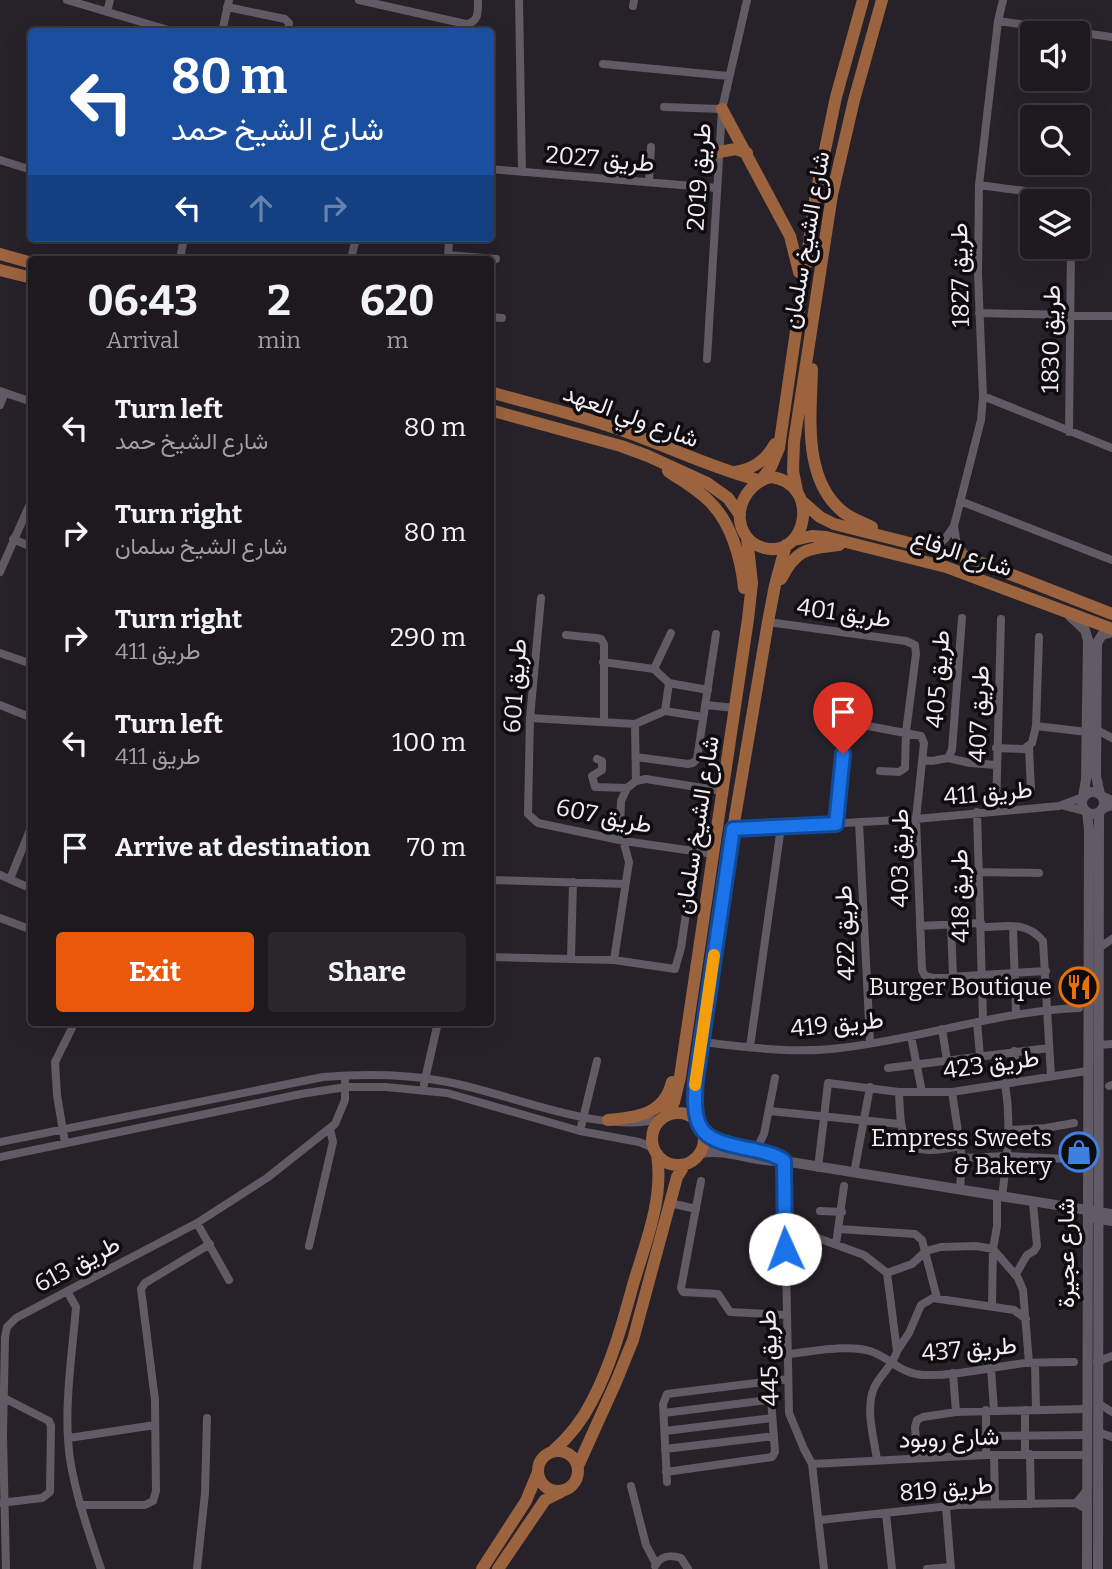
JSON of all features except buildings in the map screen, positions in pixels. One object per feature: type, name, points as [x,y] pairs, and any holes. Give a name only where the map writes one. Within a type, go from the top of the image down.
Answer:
[{"type":"main road","name":"شارع الشيخ سلمان","points":[[760,479],[777,455],[824,150],[863,0]]},
{"type":"main road","name":"شارع الشيخ سلمان","points":[[797,491],[793,451],[832,195],[848,123],[882,0]]},
{"type":"main road","points":[[722,109],[790,236],[801,289]]},
{"type":"main road","points":[[719,152],[730,148],[747,153]]},
{"type":"main road","points":[[0,254],[28,262]]},
{"type":"main road","points":[[0,270],[28,277]]},
{"type":"main road","points":[[812,327],[811,444],[820,477],[826,492],[845,514],[894,538]]},
{"type":"main road","name":"شارع ولي العهد","points":[[494,393],[614,427],[719,470],[760,479]]},
{"type":"main road","points":[[719,470],[745,470],[757,465],[767,456],[774,445],[785,410]]},
{"type":"main road","name":"شارع ولي العهد","points":[[494,411],[648,456],[707,483],[728,498],[740,515]]},
{"type":"main road","points":[[648,456],[697,491],[720,513],[738,555],[748,619]]},
{"type":"main road","points":[[777,477],[797,491],[804,503],[802,522],[790,543],[767,549],[747,538],[740,515],[744,498],[760,479],[777,477]]},
{"type":"main road","name":"شارع الرفاع","points":[[804,503],[820,517],[834,524],[969,558],[1112,614]]},
{"type":"main road","name":"شارع الرفاع","points":[[790,543],[819,536],[946,567],[1112,631]]},
{"type":"main road","name":"شارع الشيخ سلمان","points":[[664,1116],[676,1095],[684,1056],[736,708],[752,583],[747,538]]},
{"type":"main road","name":"شارع الشيخ سلمان","points":[[695,1119],[694,1100],[701,1042],[733,829],[773,595],[790,543]]},
{"type":"main road","points":[[773,595],[786,569],[803,552],[822,545],[847,543]]},
{"type":"main road","points":[[608,1120],[637,1117],[656,1109],[670,1091],[675,1072],[684,1056]]},
{"type":"main road","points":[[482,1569],[526,1501],[542,1459],[573,1433],[592,1403],[617,1342],[657,1200],[660,1170],[654,1131],[664,1116],[686,1114],[695,1119],[703,1132],[703,1144],[700,1153],[685,1164],[677,1177],[633,1340],[617,1382],[578,1466],[577,1479],[565,1490],[545,1500],[498,1569]]},
{"type":"main road","points":[[656,1152],[663,1161],[670,1164],[685,1164]]},
{"type":"main road","points":[[553,1451],[569,1454],[578,1466]]},
{"type":"main road","points":[[538,1472],[544,1485],[550,1489],[565,1490]]},
{"type":"street","points":[[66,0],[161,28]]},
{"type":"street","points":[[107,12],[110,0]]},
{"type":"street","points":[[359,0],[466,24],[473,22],[478,16],[478,0]]},
{"type":"street","name":"طريق 2027","points":[[519,0],[522,172]]},
{"type":"street","name":"طريق 2019","points":[[707,359],[722,109],[747,0]]},
{"type":"street","name":"طريق 1827","points":[[954,526],[981,420],[983,396],[979,313],[979,185],[998,21],[1003,0]]},
{"type":"street","points":[[223,28],[228,4],[285,19],[289,23],[288,28]]},
{"type":"street","points":[[998,21],[1112,37]]},
{"type":"street","points":[[603,64],[728,76]]},
{"type":"street","points":[[664,107],[722,109]]},
{"type":"street","points":[[649,182],[651,147]]},
{"type":"street","points":[[0,160],[28,169]]},
{"type":"street","name":"طريق 2027","points":[[494,169],[717,188]]},
{"type":"street","points":[[979,185],[1020,190]]},
{"type":"street","name":"طريق 1830","points":[[1069,432],[1071,259]]},
{"type":"street","points":[[979,313],[1112,316]]},
{"type":"street","points":[[494,317],[502,318]]},
{"type":"street","points":[[0,405],[3,392],[28,401]]},
{"type":"street","points":[[983,396],[1112,447]]},
{"type":"street","points":[[960,501],[1112,560]]},
{"type":"street","points":[[0,572],[28,508]]},
{"type":"street","points":[[933,548],[945,539],[954,526]]},
{"type":"street","points":[[954,526],[957,545],[969,558]]},
{"type":"street","points":[[13,540],[28,546]]},
{"type":"street","name":"طريق 601","points":[[530,818],[530,718],[541,598]]},
{"type":"street","points":[[1065,611],[1085,630],[1088,639],[1092,731],[1097,746],[1096,776],[1105,796]]},
{"type":"street","name":"طريق 405","points":[[923,760],[948,758],[952,750],[961,618]]},
{"type":"street","name":"طريق 407","points":[[996,811],[1001,619]]},
{"type":"street","name":"طريق 401","points":[[768,622],[906,641],[915,645],[906,732]]},
{"type":"street","points":[[1083,797],[1092,731],[1097,643],[1102,635],[1112,631]]},
{"type":"street","points":[[654,669],[671,633]]},
{"type":"street","points":[[636,757],[694,764],[697,760],[716,634]]},
{"type":"street","points":[[566,635],[601,639],[604,644],[604,721]]},
{"type":"street","points":[[1031,791],[1029,747],[1036,726],[1039,637]]},
{"type":"street","points":[[0,653],[28,663]]},
{"type":"street","points":[[603,662],[654,669],[669,683],[708,690]]},
{"type":"street","points":[[665,711],[669,683]]},
{"type":"street","points":[[0,705],[28,716]]},
{"type":"street","points":[[705,705],[736,708]]},
{"type":"street","points":[[530,718],[635,724],[665,711],[704,717]]},
{"type":"street","points":[[836,824],[847,725],[852,723],[906,732],[907,755],[904,771],[880,771]]},
{"type":"street","points":[[635,724],[636,781]]},
{"type":"street","points":[[1036,726],[1092,731],[1112,739]]},
{"type":"street","name":"طريق 403","points":[[906,732],[924,739],[916,819],[922,970],[925,976],[953,976]]},
{"type":"street","points":[[1097,746],[1112,739]]},
{"type":"street","points":[[996,748],[1029,747]]},
{"type":"street","points":[[948,758],[996,765]]},
{"type":"street","points":[[597,759],[604,765],[602,770],[592,776],[595,787],[627,788]]},
{"type":"street","points":[[614,960],[629,862],[619,815],[623,793],[636,781],[646,779],[722,791]]},
{"type":"street","points":[[1083,797],[1093,792],[1105,796]]},
{"type":"street","name":"شارع عجيرة","points":[[1087,1569],[1086,1358],[1093,1214],[1098,948],[1105,796]]},
{"type":"street","name":"طريق 411","points":[[1059,806],[1083,797]]},
{"type":"street","name":"شارع عجيرة","points":[[1083,797],[1089,829],[1084,1011],[1097,1357],[1098,1569]]},
{"type":"street","name":"طريق 411","points":[[733,829],[916,819],[1059,806],[1086,811]]},
{"type":"street","points":[[1086,811],[1104,810]]},
{"type":"street","name":"طريق 418","points":[[977,812],[981,925],[979,1021]]},
{"type":"street","name":"طريق 607","points":[[530,818],[538,823],[624,841],[714,854]]},
{"type":"street","name":"طريق 422","points":[[859,822],[870,1042]]},
{"type":"street","points":[[750,1047],[781,827]]},
{"type":"street","points":[[10,879],[28,835]]},
{"type":"street","points":[[494,957],[614,960],[675,969],[681,948],[695,851]]},
{"type":"street","points":[[980,872],[1039,873]]},
{"type":"street","points":[[692,875],[709,878]]},
{"type":"street","points":[[0,876],[28,887]]},
{"type":"street","points":[[494,880],[625,884]]},
{"type":"street","points":[[571,959],[573,882]]},
{"type":"street","points":[[0,918],[28,928]]},
{"type":"street","points":[[951,924],[953,976],[1046,971]]},
{"type":"street","points":[[920,926],[1027,926],[1035,931],[1043,941],[1051,1076]]},
{"type":"street","points":[[1013,927],[1016,1014]]},
{"type":"street","points":[[1099,933],[1112,939]]},
{"type":"street","points":[[1098,948],[1112,939]]},
{"type":"street","points":[[681,948],[699,952]]},
{"type":"street","name":"طريق 419","points":[[701,1042],[816,1050],[842,1048],[1048,1009],[1084,1011]]},
{"type":"street","points":[[979,1021],[980,1056]]},
{"type":"street","points":[[65,1143],[55,1062],[73,1026]]},
{"type":"street","points":[[423,1091],[437,1026]]},
{"type":"street","points":[[942,1029],[947,1060]]},
{"type":"street","points":[[911,1036],[922,1092]]},
{"type":"street","points":[[1098,1045],[1112,1044]]},
{"type":"street","points":[[888,1068],[1049,1048]]},
{"type":"street","points":[[1014,1051],[1018,1081]]},
{"type":"street","points":[[580,1130],[597,1060]]},
{"type":"street","name":"طريق 423","points":[[824,1116],[828,1083],[899,1092],[952,1092],[1087,1071]]},
{"type":"street","points":[[1,1142],[309,1080],[345,1076],[442,1081],[583,1117],[632,1124],[646,1123],[664,1116]]},
{"type":"street","name":"طريق 613","points":[[6,1569],[2,1503],[2,1334],[16,1318],[197,1223],[267,1178],[331,1129],[342,1112],[345,1076]]},
{"type":"street","points":[[752,1154],[764,1134],[775,1078]]},
{"type":"street","points":[[992,1306],[993,1250],[1010,1129],[1005,1083]]},
{"type":"street","points":[[0,1157],[346,1087],[386,1087],[447,1093],[580,1130],[639,1142],[656,1152]]},
{"type":"street","points":[[854,1173],[870,1087]]},
{"type":"street","points":[[899,1092],[900,1124],[904,1140],[908,1144],[931,1150],[960,1146]]},
{"type":"street","points":[[952,1092],[961,1158],[960,1191]]},
{"type":"street","points":[[769,1111],[900,1124]]},
{"type":"street","points":[[818,1168],[824,1116]]},
{"type":"street","points":[[1010,1129],[1074,1124]]},
{"type":"street","points":[[309,1246],[334,1139],[331,1129]]},
{"type":"street","points":[[703,1132],[724,1144],[772,1162],[784,1161],[1093,1214],[1112,1214]]},
{"type":"street","points":[[700,1153],[717,1151],[752,1154]]},
{"type":"street","points":[[961,1158],[1007,1156],[1088,1160]]},
{"type":"street","name":"طريق 445","points":[[784,1161],[789,1413],[812,1464],[824,1569]]},
{"type":"street","points":[[701,1181],[683,1292],[718,1294],[730,1312],[787,1315]]},
{"type":"street","points":[[836,1244],[844,1186]]},
{"type":"street","points":[[670,1203],[696,1209]]},
{"type":"street","points":[[1016,1274],[1027,1255],[1034,1251],[1037,1245],[1034,1203]]},
{"type":"street","points":[[820,1211],[842,1212]]},
{"type":"street","points":[[1093,1214],[1112,1222]]},
{"type":"street","points":[[197,1223],[229,1280]]},
{"type":"street","points":[[785,1226],[864,1255],[887,1273],[897,1351]]},
{"type":"street","points":[[839,1229],[915,1234],[922,1240],[926,1251],[937,1298]]},
{"type":"street","points":[[80,1505],[145,1506],[153,1501],[156,1491],[155,1400],[141,1289],[145,1283],[210,1244]]},
{"type":"street","points":[[887,1273],[912,1264],[926,1251],[941,1247],[976,1246],[993,1250],[1016,1274],[1026,1301],[1037,1409]]},
{"type":"street","points":[[67,1291],[76,1307],[68,1424],[70,1458],[80,1505],[101,1569]]},
{"type":"street","points":[[877,1460],[871,1399],[875,1386],[894,1364],[897,1351],[925,1300],[937,1298],[1014,1310],[1026,1319]]},
{"type":"street","points":[[1014,1310],[1026,1301]]},
{"type":"street","points":[[893,1328],[903,1334],[909,1333]]},
{"type":"street","name":"طريق 437","points":[[788,1354],[845,1349],[867,1350],[906,1372],[920,1375],[1032,1363],[1074,1362],[1086,1358]]},
{"type":"street","points":[[1097,1357],[1112,1354]]},
{"type":"street","points":[[1074,1362],[1086,1370]]},
{"type":"street","points":[[991,1368],[990,1410],[985,1436],[990,1455],[995,1503]]},
{"type":"street","points":[[953,1373],[956,1412]]},
{"type":"street","points":[[667,1482],[664,1396],[671,1392],[788,1379]]},
{"type":"street","points":[[666,1472],[772,1457],[775,1452],[771,1399],[774,1392],[765,1381]]},
{"type":"street","points":[[2,1503],[42,1498],[50,1492],[51,1426],[44,1418],[4,1398]]},
{"type":"street","points":[[664,1413],[771,1399]]},
{"type":"street","points":[[1098,1403],[1112,1412]]},
{"type":"street","points":[[917,1458],[915,1427],[917,1420],[923,1417],[990,1410],[1087,1409]]},
{"type":"street","points":[[1025,1410],[1031,1504]]},
{"type":"street","points":[[1098,1416],[1112,1412]]},
{"type":"street","points":[[197,1569],[205,1493],[207,1418]]},
{"type":"street","points":[[665,1431],[772,1418]]},
{"type":"street","points":[[69,1437],[155,1425]]},
{"type":"street","points":[[1098,1432],[1112,1437]]},
{"type":"street","points":[[985,1436],[1086,1434]]},
{"type":"street","points":[[665,1449],[774,1436]]},
{"type":"street","name":"شارع روبود","points":[[812,1464],[990,1455],[1086,1455]]},
{"type":"street","points":[[631,1486],[646,1545],[655,1567]]},
{"type":"street","points":[[1086,1509],[1076,1503],[1087,1490]]},
{"type":"street","name":"طريق 819","points":[[820,1520],[995,1503],[1076,1503]]},
{"type":"street","points":[[928,1569],[951,1568],[946,1507]]},
{"type":"street","points":[[886,1514],[892,1569]]},
{"type":"street","points":[[655,1567],[662,1557],[671,1555],[681,1558],[688,1569]]},
{"type":"slow traffic","points":[[695,1085],[714,955]]},
{"type":"place","name":"Burger Boutique","points":[[1079,987]]},
{"type":"place","name":"Empress Sweets & Bakery","points":[[1079,1152]]},
{"type":"route","points":[[785,1249],[784,1161],[775,1155],[724,1144],[703,1132],[695,1119],[696,1080],[733,829],[836,824],[843,754]]}]
